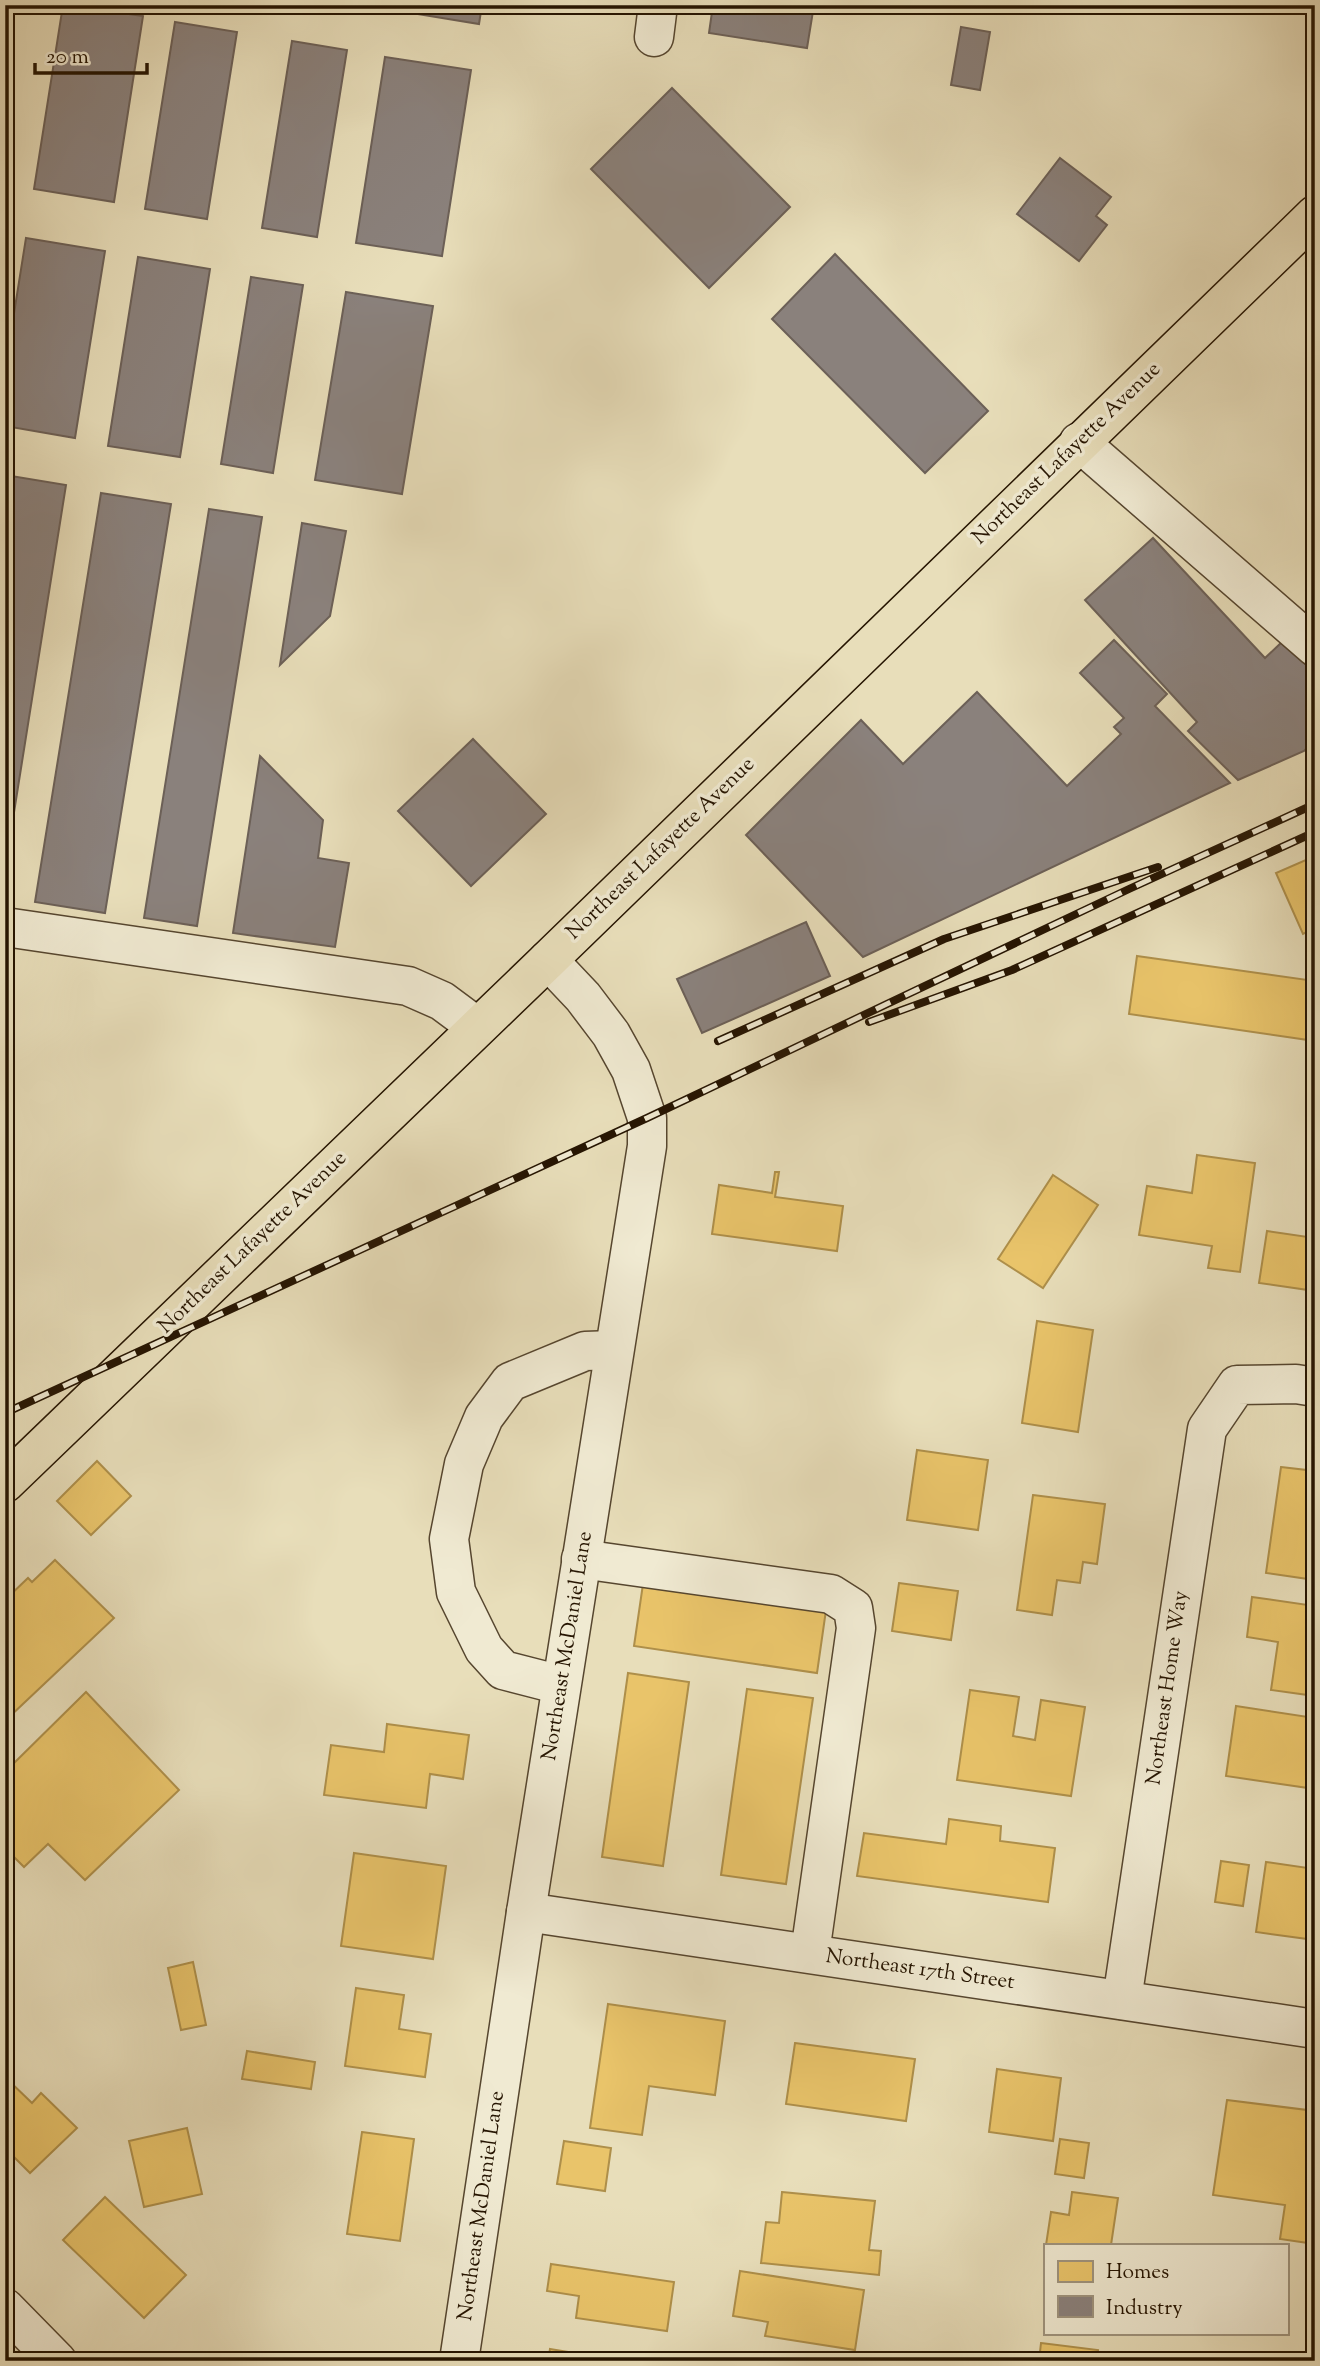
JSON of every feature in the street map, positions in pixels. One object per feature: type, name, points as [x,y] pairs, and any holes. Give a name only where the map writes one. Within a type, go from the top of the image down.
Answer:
[{"type":"main road","name":"Northeast Lafayette Avenue","points":[[5,1483],[1315,215]]},
{"type":"street","points":[[1079,442],[1315,647]]},
{"type":"street","points":[[5,927],[408,986],[442,1000],[477,1027]]},
{"type":"street","name":"Northeast McDaniel Lane","points":[[459,2361],[561,1685],[647,1146],[647,1118],[631,1070],[611,1034],[583,997],[548,960]]},
{"type":"street","points":[[561,1685],[503,1670],[484,1649],[456,1592],[449,1539],[464,1464],[484,1417],[510,1382],[585,1351],[614,1350]]},
{"type":"street","name":"Northeast Home Way","points":[[1122,2000],[1207,1429],[1237,1385],[1296,1384],[1315,1387]]},
{"type":"street","points":[[581,1559],[831,1594],[853,1608],[856,1628],[810,1954]]},
{"type":"street","name":"Northeast 17th Street","points":[[526,1912],[1315,2029]]},
{"type":"street","points":[[5,2308],[57,2361]]},
{"type":"building: Homes","points":[[1315,856],[1315,928],[1303,934],[1276,873]]},
{"type":"building: Homes","points":[[1137,956],[1315,981],[1315,1041],[1129,1014]]},
{"type":"building: Homes","points":[[1197,1155],[1255,1163],[1240,1272],[1208,1268],[1212,1246],[1139,1235],[1147,1186],[1192,1193]]},
{"type":"building: Homes","points":[[775,1172],[779,1172],[775,1197],[843,1206],[837,1251],[712,1234],[719,1185],[772,1193]]},
{"type":"building: Homes","points":[[1053,1175],[1098,1205],[1043,1288],[998,1259]]},
{"type":"building: Homes","points":[[1267,1231],[1315,1238],[1315,1291],[1259,1283]]},
{"type":"building: Homes","points":[[1037,1321],[1093,1330],[1078,1432],[1022,1423]]},
{"type":"building: Homes","points":[[917,1450],[988,1460],[978,1530],[907,1520]]},
{"type":"building: Homes","points":[[97,1461],[131,1496],[91,1535],[57,1501]]},
{"type":"building: Homes","points":[[1281,1467],[1315,1471],[1315,1580],[1266,1573]]},
{"type":"building: Homes","points":[[1033,1495],[1105,1504],[1097,1564],[1083,1562],[1080,1583],[1057,1580],[1052,1615],[1017,1610]]},
{"type":"building: Homes","points":[[55,1560],[114,1618],[7,1719],[5,1600],[28,1578],[32,1582]]},
{"type":"building: Homes","points":[[899,1583],[958,1591],[951,1640],[892,1631]]},
{"type":"building: Homes","points":[[643,1584],[826,1610],[817,1673],[634,1646]]},
{"type":"building: Homes","points":[[1252,1597],[1315,1606],[1315,1696],[1271,1690],[1278,1642],[1247,1637]]},
{"type":"building: Homes","points":[[628,1673],[689,1682],[663,1866],[602,1857]]},
{"type":"building: Homes","points":[[747,1689],[813,1698],[786,1884],[721,1875]]},
{"type":"building: Homes","points":[[970,1690],[1019,1697],[1013,1736],[1035,1740],[1041,1700],[1085,1707],[1071,1796],[957,1780]]},
{"type":"building: Homes","points":[[86,1692],[179,1790],[85,1880],[48,1844],[24,1867],[5,1848],[5,1772]]},
{"type":"building: Homes","points":[[1236,1706],[1315,1718],[1315,1789],[1226,1776]]},
{"type":"building: Homes","points":[[387,1724],[469,1735],[463,1779],[430,1774],[426,1808],[324,1795],[331,1745],[384,1752]]},
{"type":"building: Homes","points":[[949,1819],[1001,1826],[1000,1841],[1055,1848],[1048,1902],[857,1876],[864,1833],[946,1844]]},
{"type":"building: Homes","points":[[354,1853],[446,1866],[433,1959],[341,1946]]},
{"type":"building: Homes","points":[[1221,1861],[1249,1865],[1243,1906],[1215,1902]]},
{"type":"building: Homes","points":[[1266,1862],[1315,1869],[1315,1940],[1256,1932]]},
{"type":"building: Homes","points":[[193,1962],[206,2025],[181,2030],[168,1968]]},
{"type":"building: Homes","points":[[356,1988],[404,1995],[399,2029],[431,2034],[425,2077],[345,2066]]},
{"type":"building: Homes","points":[[608,2004],[725,2021],[715,2095],[649,2086],[642,2135],[590,2128]]},
{"type":"building: Homes","points":[[795,2043],[915,2059],[906,2121],[786,2104]]},
{"type":"building: Homes","points":[[247,2051],[315,2062],[311,2089],[242,2079]]},
{"type":"building: Homes","points":[[997,2069],[1061,2078],[1053,2141],[989,2132]]},
{"type":"building: Homes","points":[[5,2077],[32,2103],[41,2093],[77,2128],[30,2173],[5,2148]]},
{"type":"building: Homes","points":[[1227,2100],[1315,2111],[1315,2244],[1280,2239],[1285,2205],[1213,2195]]},
{"type":"building: Homes","points":[[187,2128],[202,2194],[144,2207],[129,2141]]},
{"type":"building: Homes","points":[[362,2132],[414,2139],[400,2241],[347,2234]]},
{"type":"building: Homes","points":[[1060,2139],[1089,2143],[1084,2178],[1055,2174]]},
{"type":"building: Homes","points":[[564,2141],[611,2148],[605,2191],[557,2184]]},
{"type":"building: Homes","points":[[782,2192],[875,2201],[869,2250],[881,2251],[879,2275],[761,2263],[766,2222],[779,2223]]},
{"type":"building: Homes","points":[[1072,2192],[1118,2198],[1111,2244],[1046,2244],[1051,2212],[1069,2215]]},
{"type":"building: Homes","points":[[105,2197],[186,2275],[144,2318],[63,2240]]},
{"type":"building: Homes","points":[[551,2264],[674,2282],[667,2331],[576,2318],[579,2296],[547,2291]]},
{"type":"building: Homes","points":[[740,2271],[864,2290],[855,2350],[765,2336],[768,2322],[733,2316]]},
{"type":"building: Homes","points":[[1041,2343],[1098,2350],[1097,2361],[1039,2361]]},
{"type":"building: Homes","points":[[550,2349],[599,2357],[598,2361],[548,2361]]},
{"type":"building: Industry","points":[[63,5],[143,16],[114,202],[34,189]]},
{"type":"building: Industry","points":[[394,5],[482,5],[479,24],[393,10]]},
{"type":"building: Industry","points":[[713,5],[814,5],[807,48],[709,33]]},
{"type":"building: Industry","points":[[175,22],[237,32],[207,219],[145,209]]},
{"type":"building: Industry","points":[[961,27],[990,32],[980,90],[951,85]]},
{"type":"building: Industry","points":[[292,41],[347,50],[317,237],[262,228]]},
{"type":"building: Industry","points":[[385,57],[471,70],[442,256],[356,243]]},
{"type":"building: Industry","points":[[672,88],[790,207],[709,288],[591,169]]},
{"type":"building: Industry","points":[[1060,158],[1111,197],[1096,216],[1107,225],[1079,261],[1017,214]]},
{"type":"building: Industry","points":[[26,238],[105,251],[75,438],[5,426],[5,370]]},
{"type":"building: Industry","points":[[835,254],[988,411],[925,473],[772,319]]},
{"type":"building: Industry","points":[[138,257],[210,269],[180,457],[108,446]]},
{"type":"building: Industry","points":[[251,277],[303,285],[273,473],[221,464]]},
{"type":"building: Industry","points":[[346,292],[433,306],[402,494],[315,480]]},
{"type":"building: Industry","points":[[5,475],[66,485],[5,869]]},
{"type":"building: Industry","points":[[101,493],[171,504],[105,913],[35,902]]},
{"type":"building: Industry","points":[[209,509],[262,517],[197,926],[144,918]]},
{"type":"building: Industry","points":[[302,523],[346,531],[330,616],[280,665]]},
{"type":"building: Industry","points":[[1153,538],[1265,658],[1283,641],[1315,674],[1315,740],[1304,751],[1238,780],[1188,731],[1197,722],[1085,600]]},
{"type":"building: Industry","points":[[1114,640],[1167,694],[1155,706],[1230,783],[863,957],[746,835],[861,720],[903,764],[977,692],[1067,786],[1121,734],[1114,727],[1124,718],[1080,673]]},
{"type":"building: Industry","points":[[473,739],[546,814],[471,886],[398,811]]},
{"type":"building: Industry","points":[[260,756],[323,820],[318,858],[349,863],[335,947],[233,933]]},
{"type":"building: Industry","points":[[806,922],[830,976],[702,1033],[677,979]]},
{"type":"railway","points":[[5,1413],[647,1118],[1129,889],[1315,804]]},
{"type":"railway","points":[[869,1022],[1012,970],[1315,832]]},
{"type":"railway","points":[[718,1041],[944,939],[1158,867]]}]
